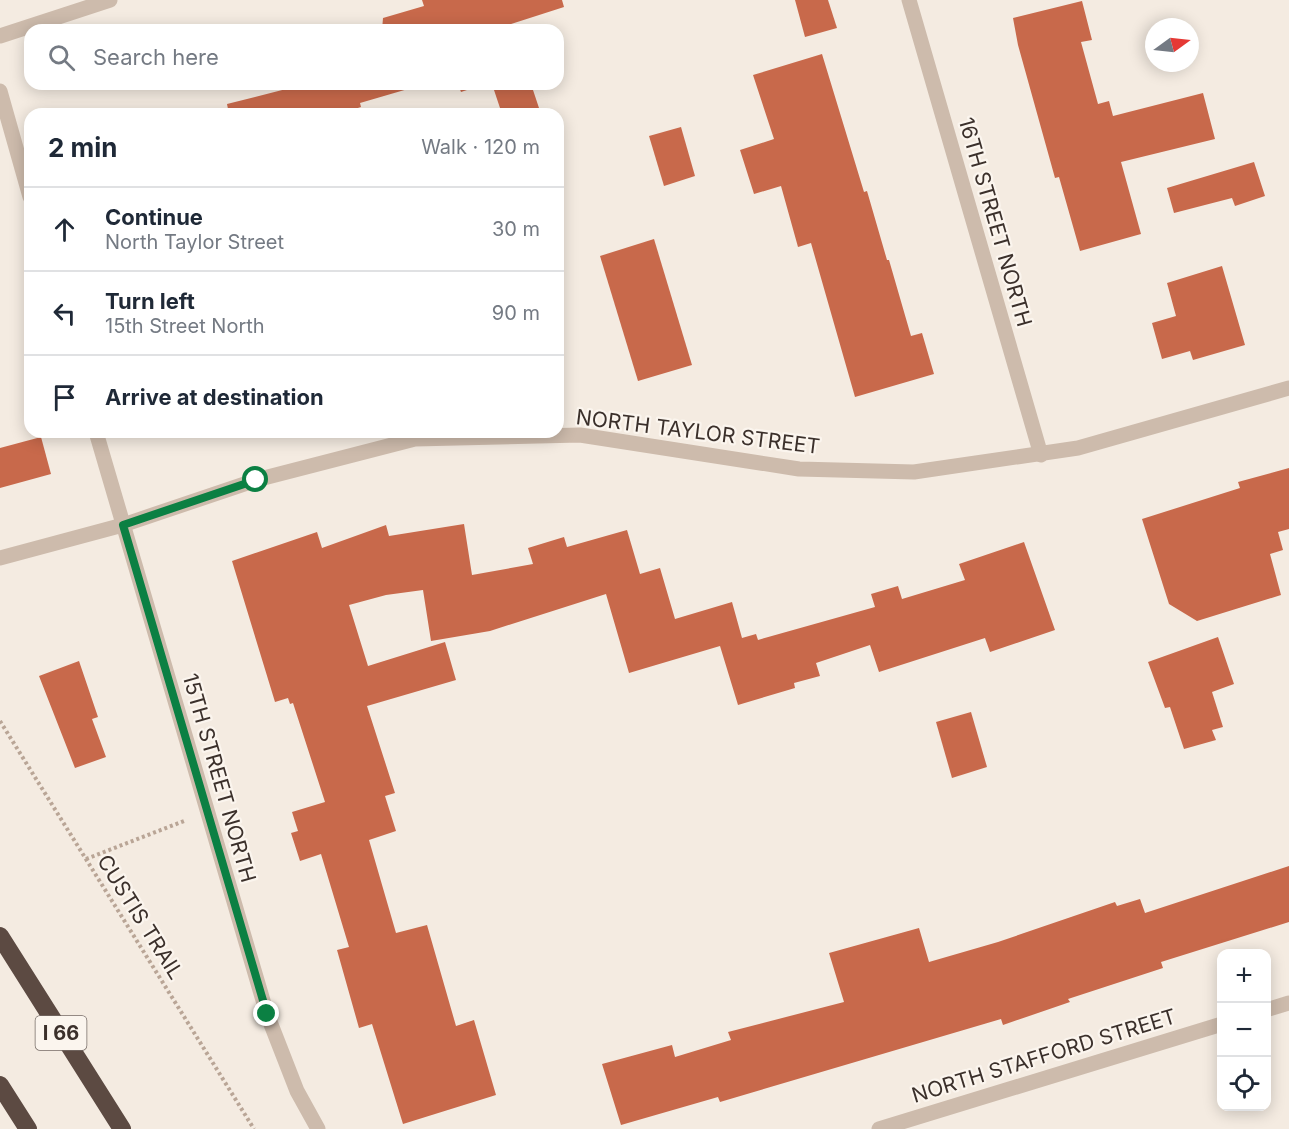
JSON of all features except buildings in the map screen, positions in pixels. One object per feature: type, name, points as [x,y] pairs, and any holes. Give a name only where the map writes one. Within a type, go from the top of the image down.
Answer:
[{"type":"highway","name":"I 66","points":[[0,936],[122,1129]]},
{"type":"highway","points":[[0,1085],[28,1129]]},
{"type":"street","points":[[37,24],[110,0]]},
{"type":"street","name":"16TH STREET NORTH","points":[[909,0],[1041,455]]},
{"type":"street","points":[[0,36],[24,28]]},
{"type":"street","points":[[0,91],[24,176]]},
{"type":"street","name":"NORTH TAYLOR STREET","points":[[564,435],[580,435],[799,469],[914,472],[1078,448],[1289,388]]},
{"type":"street","name":"15TH STREET NORTH","points":[[98,438],[267,1014],[297,1091],[318,1129]]},
{"type":"street","name":"NORTH TAYLOR STREET","points":[[0,558],[123,525],[256,480],[415,438]]},
{"type":"street","points":[[1271,1008],[1289,1003]]},
{"type":"street","name":"NORTH STAFFORD STREET","points":[[879,1129],[1217,1025]]},
{"type":"path","name":"CUSTIS TRAIL","points":[[0,721],[254,1129]]},
{"type":"path","points":[[86,859],[180,822],[209,815]]},
{"type":"route","points":[[256,480],[123,525],[267,1014]]}]
